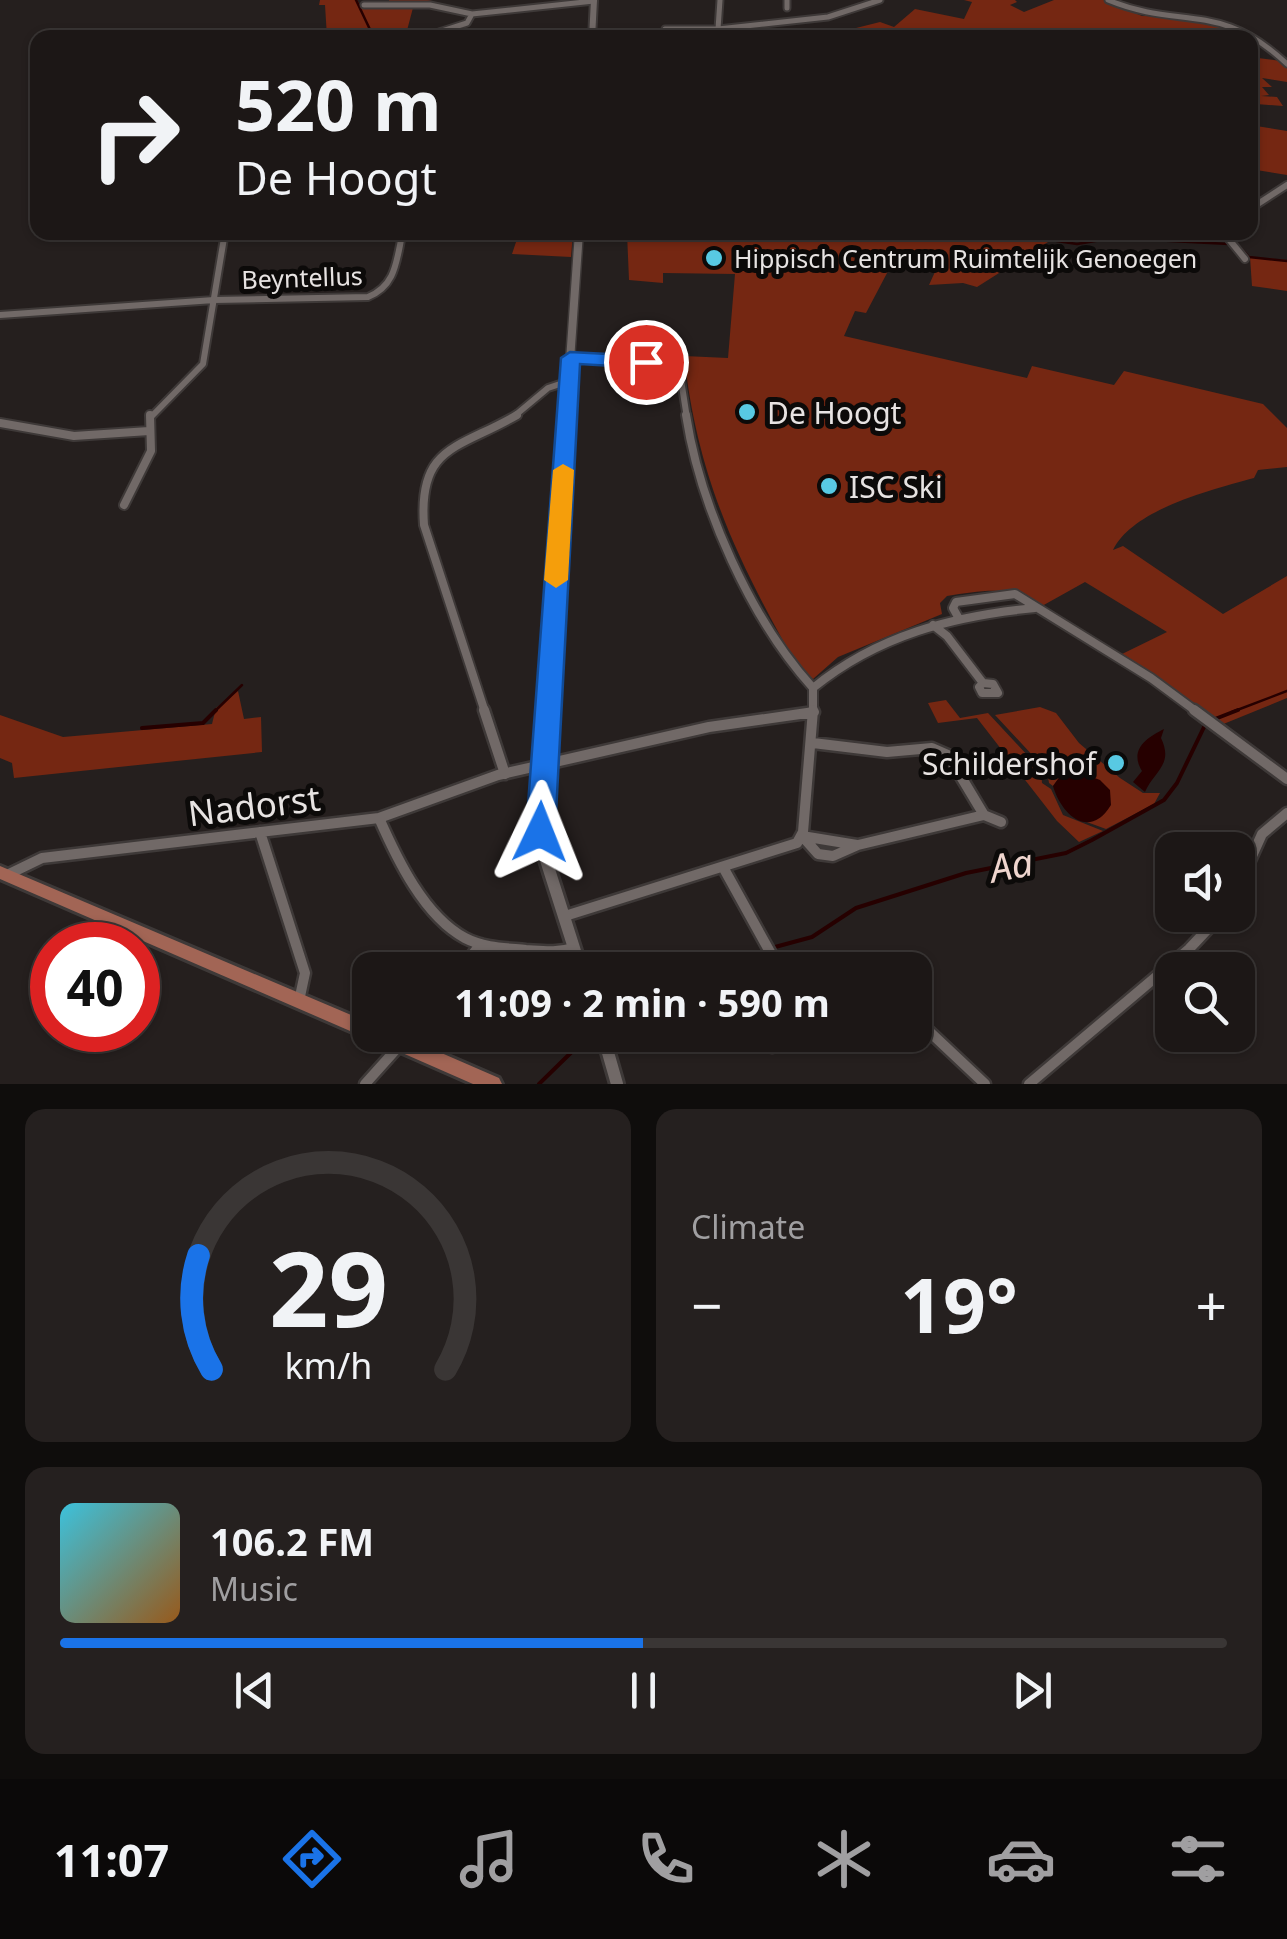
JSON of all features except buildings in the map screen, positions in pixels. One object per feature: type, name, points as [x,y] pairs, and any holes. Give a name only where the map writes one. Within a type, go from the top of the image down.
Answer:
[{"type":"main road","points":[[4,874],[352,1023]]},
{"type":"main road","points":[[429,1052],[493,1084]]},
{"type":"street","points":[[718,28],[720,0]]},
{"type":"street","points":[[788,0],[788,8]]},
{"type":"street","points":[[665,29],[828,17],[880,0]]},
{"type":"street","points":[[1108,0],[1138,12],[1214,16],[1239,30]]},
{"type":"street","points":[[364,5],[430,5],[472,14],[594,1],[592,30]]},
{"type":"street","points":[[445,30],[466,23],[472,14]]},
{"type":"street","points":[[1258,41],[1284,55],[1287,64]]},
{"type":"street","points":[[1258,204],[1287,185]]},
{"type":"street","points":[[124,505],[151,451],[150,415],[203,364],[225,240]]},
{"type":"street","name":"Beyntellus","points":[[0,315],[214,300],[373,296],[393,279],[401,240]]},
{"type":"street","points":[[575,952],[540,832],[578,240]]},
{"type":"street","points":[[1229,240],[1245,260]]},
{"type":"street","points":[[565,916],[792,845],[802,836],[814,712],[813,688],[776,642],[717,520],[688,432],[678,367],[668,362],[570,358]]},
{"type":"street","points":[[506,774],[424,525],[421,490],[429,471],[446,451],[516,416],[550,384],[569,381]]},
{"type":"street","points":[[0,424],[59,438],[149,431]]},
{"type":"street","points":[[958,617],[952,608],[956,602],[1016,594],[1151,678],[1287,779]]},
{"type":"street","points":[[813,688],[846,660],[932,625],[958,617],[1036,608]]},
{"type":"street","points":[[932,625],[984,683]]},
{"type":"street","name":"Nadorst","points":[[4,874],[42,858],[380,818],[506,774],[709,727],[814,712]]},
{"type":"street","points":[[813,743],[887,752],[939,749],[948,755],[984,815]]},
{"type":"street","points":[[1255,849],[1262,834],[1287,812]]},
{"type":"street","points":[[802,836],[822,856],[832,856],[858,845],[984,815],[1001,822]]},
{"type":"street","points":[[380,818],[397,855],[446,926],[481,944],[557,953],[574,948]]},
{"type":"street","points":[[260,832],[305,973],[299,1001]]},
{"type":"street","points":[[802,836],[858,845]]},
{"type":"street","points":[[723,866],[770,952]]},
{"type":"street","points":[[1029,1084],[1206,932]]},
{"type":"street","points":[[475,952],[481,944]]},
{"type":"street","points":[[932,1034],[985,1084]]},
{"type":"street","points":[[365,1084],[394,1052]]},
{"type":"street","points":[[609,1052],[618,1084]]},
{"type":"shaded area","points":[[320,0],[389,5],[389,0],[432,0],[414,4],[407,30],[327,30],[325,5],[319,5]]},
{"type":"shaded area","points":[[964,0],[1015,0],[1010,5],[1024,12],[1054,0],[1104,0],[1142,16],[1209,17],[1237,30],[852,29],[880,22],[894,27],[915,9],[964,19],[972,2]]},
{"type":"shaded area","points":[[1258,58],[1281,61],[1287,67],[1287,82],[1262,78],[1272,87],[1262,87],[1269,95],[1261,96],[1277,97],[1283,106],[1258,104]]},
{"type":"shaded area","points":[[1258,126],[1287,131],[1287,175],[1258,170]]},
{"type":"shaded area","points":[[517,240],[572,240],[571,257],[512,254]]},
{"type":"shaded area","points":[[627,240],[1048,242],[977,287],[963,283],[929,285],[939,263],[911,263],[911,259],[896,256],[866,313],[855,311],[844,336],[1027,378],[1032,366],[1114,385],[1124,371],[1263,404],[1287,428],[1287,467],[1258,470],[1254,478],[1155,512],[1137,523],[1113,550],[1123,546],[1223,614],[1287,576],[1287,698],[1221,725],[1122,654],[1167,632],[1085,582],[1042,606],[1008,592],[947,596],[940,603],[942,614],[838,657],[813,679],[797,666],[739,554],[710,480],[690,401],[684,356],[728,358],[735,274],[663,273],[663,283],[629,280]]},
{"type":"shaded area","points":[[1250,257],[1287,260],[1287,291],[1252,286]]},
{"type":"shaded area","points":[[238,691],[244,719],[261,717],[262,752],[14,778],[12,763],[0,758],[0,715],[63,737],[212,724],[216,708]]},
{"type":"shaded area","points":[[946,700],[960,718],[988,713],[1041,770],[1042,783],[1051,789],[1063,815],[1103,831],[1079,842],[1057,821],[977,718],[938,723],[928,703]]},
{"type":"shaded area","points":[[1040,707],[1056,713],[1079,743],[1120,778],[1143,793],[1160,793],[1154,804],[1106,829],[1084,821],[1101,817],[1061,775],[1053,786],[1049,783],[1047,771],[995,715]]},
{"type":"shaded area","points":[[1164,729],[1164,761],[1145,792],[1133,782],[1142,771],[1137,757],[1141,746]]},
{"type":"shaded area","points":[[1076,771],[1100,780],[1110,790],[1111,805],[1094,821],[1077,820],[1069,814],[1053,786],[1061,775]]},
{"type":"waterway","points":[[356,0],[370,30]]},
{"type":"waterway","points":[[1051,240],[1077,244],[1101,240]]},
{"type":"waterway","points":[[1152,240],[1229,244]]},
{"type":"waterway","points":[[1236,243],[1249,257],[1287,261]]},
{"type":"waterway","points":[[214,712],[242,685]]},
{"type":"waterway","name":"Aa","points":[[1232,712],[1287,691]]},
{"type":"waterway","name":"Aa","points":[[1215,719],[1238,710]]},
{"type":"waterway","points":[[142,728],[203,723],[214,712]]},
{"type":"waterway","name":"Aa","points":[[775,947],[812,937],[856,908],[966,873],[1066,853],[1092,840],[1164,800],[1177,783],[1205,725]]},
{"type":"waterway","name":"Aa","points":[[539,1084],[572,1052]]},
{"type":"slow traffic","points":[[556,580],[563,470]]},
{"type":"place","name":"Hippisch Centrum Ruimtelijk Genoegen","points":[[714,258]]},
{"type":"place","name":"De Hoogt","points":[[747,412]]},
{"type":"place","name":"ISC Ski","points":[[829,486]]},
{"type":"place","name":"Schildershof","points":[[1116,763]]},
{"type":"route","points":[[540,832],[570,358],[646,362]]}]
